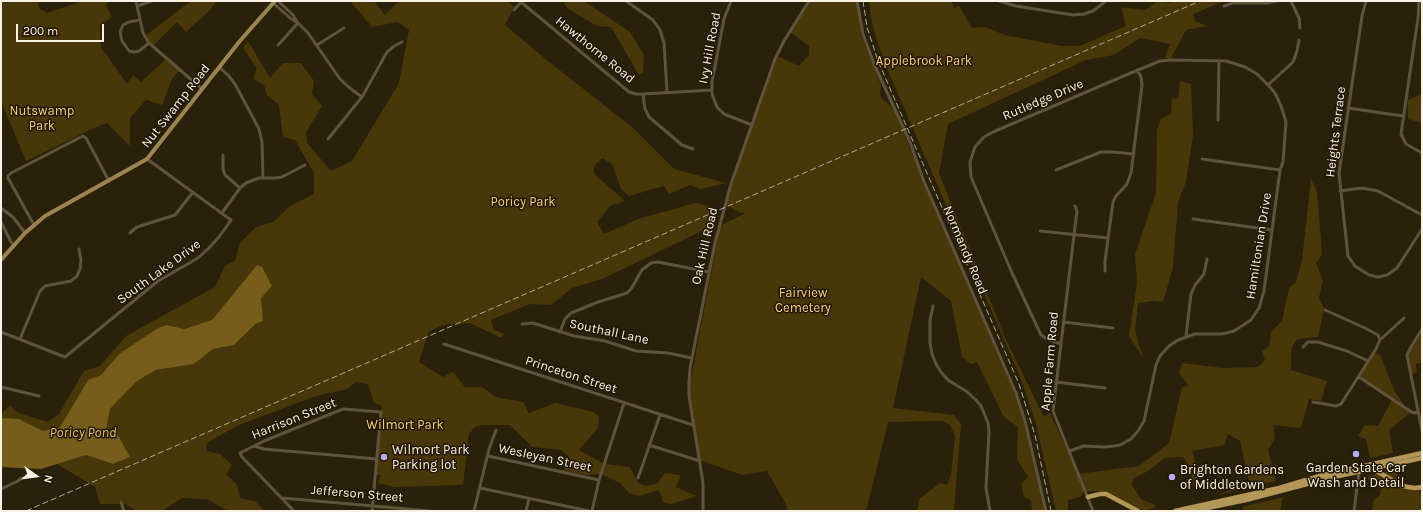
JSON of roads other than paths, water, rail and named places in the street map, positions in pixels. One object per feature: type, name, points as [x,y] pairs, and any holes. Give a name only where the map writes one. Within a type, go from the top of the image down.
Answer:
[{"type":"highway","points":[[1175,511],[1279,488],[1323,475],[1422,453]]},
{"type":"highway","points":[[1193,511],[1422,458]]},
{"type":"highway","points":[[1373,469],[1402,486],[1415,488],[1422,487]]},
{"type":"highway","points":[[1088,497],[1106,494],[1138,511]]},
{"type":"main road","name":"Nut Swamp Road","points":[[1,260],[25,233],[50,212],[147,159],[238,42],[275,2]]},
{"type":"street","points":[[136,1],[143,32],[149,43],[202,89]]},
{"type":"street","points":[[137,6],[152,1]]},
{"type":"street","points":[[626,1],[652,20],[660,30],[664,43],[668,92]]},
{"type":"street","name":"Ivy Hill Road","points":[[731,1],[724,19],[712,82],[714,102],[720,110],[731,117],[752,125]]},
{"type":"street","name":"Oak Hill Road","points":[[704,511],[700,461],[689,388],[692,358],[709,272],[715,243],[731,184],[779,50],[809,1]]},
{"type":"street","name":"Normandy Road","points":[[857,1],[863,34],[874,64],[910,142],[923,179],[1016,393],[1025,421],[1046,511]]},
{"type":"street","points":[[999,1],[1016,6],[1073,15],[1093,11],[1106,1]]},
{"type":"street","points":[[1224,6],[1233,3],[1267,3],[1277,1]]},
{"type":"street","points":[[1292,1],[1299,18],[1300,28]]},
{"type":"street","name":"Heights Terrace","points":[[1366,1],[1362,16],[1339,173],[1348,256],[1355,266],[1369,275],[1381,277],[1393,273],[1422,229]]},
{"type":"street","points":[[1419,1],[1418,18],[1401,134],[1409,146],[1422,153]]},
{"type":"street","points":[[275,2],[294,21],[298,23],[317,45],[340,79],[362,97]]},
{"type":"street","points":[[514,10],[521,2]]},
{"type":"street","name":"Hawthorne Road","points":[[521,2],[626,90],[634,94],[712,90]]},
{"type":"street","points":[[140,20],[123,25],[120,30],[122,41],[129,51],[134,52],[139,51],[149,43]]},
{"type":"street","points":[[278,45],[298,23]]},
{"type":"street","points":[[317,45],[344,28]]},
{"type":"street","points":[[1268,85],[1293,62],[1299,40]]},
{"type":"street","points":[[328,139],[362,97],[387,52],[402,42]]},
{"type":"street","name":"Hamiltonian Drive","points":[[1070,451],[1083,446],[1105,447],[1120,445],[1134,436],[1143,424],[1146,415],[1153,374],[1159,358],[1172,344],[1186,336],[1230,332],[1242,327],[1254,318],[1262,298],[1280,170],[1283,162],[1286,122],[1279,101],[1268,85],[1256,74],[1245,67],[1232,62],[1166,60],[1153,63],[1137,70]]},
{"type":"street","points":[[1218,120],[1219,61]]},
{"type":"street","points":[[219,67],[235,84],[259,129],[262,142],[263,178]]},
{"type":"street","points":[[1105,271],[1113,202],[1116,196],[1126,187],[1129,181],[1134,154],[1142,85],[1141,77],[1137,70]]},
{"type":"street","name":"Rutledge Drive","points":[[1061,344],[1045,338],[1041,335],[1038,329],[972,181],[970,169],[971,157],[981,141],[993,132],[1137,70]]},
{"type":"street","points":[[643,94],[645,109],[649,118],[682,145],[693,149]]},
{"type":"street","points":[[1348,108],[1403,116]]},
{"type":"street","points":[[34,225],[8,177],[11,173],[81,136],[84,136],[109,181]]},
{"type":"street","points":[[1056,170],[1101,152],[1134,154]]},
{"type":"street","points":[[223,155],[223,169],[225,175],[240,188]]},
{"type":"street","points":[[147,159],[222,212],[240,188],[250,181],[263,178],[282,177],[305,165]]},
{"type":"street","points":[[1202,159],[1280,170]]},
{"type":"street","points":[[1340,191],[1362,188],[1378,191],[1422,215]]},
{"type":"street","points":[[130,233],[137,227],[175,215],[192,192]]},
{"type":"street","name":"Apple Farm Road","points":[[1075,206],[1077,211],[1056,382],[1054,414],[1093,511]]},
{"type":"street","points":[[1,208],[14,217],[25,233]]},
{"type":"street","name":"South Lake Drive","points":[[1,332],[65,357],[158,281],[184,267],[206,251],[219,237],[231,220],[222,212]]},
{"type":"street","points":[[1193,219],[1272,230]]},
{"type":"street","points":[[1,222],[14,245]]},
{"type":"street","points":[[1040,231],[1108,238]]},
{"type":"street","points":[[20,339],[40,291],[45,286],[71,281],[77,276],[82,260],[79,249]]},
{"type":"street","points":[[1186,336],[1192,294],[1195,286],[1204,274],[1207,259]]},
{"type":"street","points":[[560,332],[565,319],[571,313],[598,302],[627,294],[642,270],[648,265],[658,262],[709,272]]},
{"type":"street","points":[[933,306],[930,320],[930,343],[936,364],[948,380],[966,391],[975,399],[981,406],[988,423],[989,432],[986,488],[990,511]]},
{"type":"street","points":[[1325,310],[1378,335],[1380,340]]},
{"type":"street","points":[[1313,402],[1328,405],[1340,405],[1359,377],[1380,340],[1404,318]]},
{"type":"street","points":[[1063,322],[1113,328]]},
{"type":"street","name":"Southall Lane","points":[[522,324],[533,323],[574,336],[605,341],[636,351],[668,353],[692,358]]},
{"type":"street","points":[[1422,329],[1407,355],[1422,432]]},
{"type":"street","points":[[1303,347],[1308,342],[1318,342],[1347,351],[1368,361]]},
{"type":"street","name":"Princeton Street","points":[[444,344],[694,425]]},
{"type":"street","points":[[1359,377],[1413,413],[1418,412]]},
{"type":"street","points":[[1056,382],[1105,388]]},
{"type":"street","points":[[1,387],[39,396]]},
{"type":"street","points":[[480,488],[590,511],[624,403]]},
{"type":"street","name":"Harrison Street","points":[[282,498],[240,454],[254,446],[340,409],[381,412],[377,459]]},
{"type":"street","points":[[638,478],[660,415]]},
{"type":"street","points":[[474,511],[492,439],[496,430]]},
{"type":"street","points":[[650,445],[700,461]]},
{"type":"street","points":[[254,446],[264,449],[377,459],[372,511]]},
{"type":"street","name":"Wesleyan Street","points":[[488,456],[599,480]]},
{"type":"street","points":[[1354,511],[1359,472]]},
{"type":"street","points":[[1,489],[22,478]]},
{"type":"street","points":[[282,498],[294,511]]},
{"type":"street","name":"Jefferson Street","points":[[282,498],[430,511]]},
{"type":"street","points":[[526,511],[529,499]]},
{"type":"street","points":[[121,502],[124,511]]},
{"type":"street","points":[[1199,511],[1206,508]]},
{"type":"water","name":"Poricy Pond","points":[[257,265],[262,267],[272,286],[261,298],[263,321],[256,324],[234,345],[213,349],[194,364],[156,370],[137,381],[110,409],[106,430],[118,435],[130,457],[113,464],[86,455],[41,469],[1,467],[1,419],[19,419],[43,431],[60,427],[88,380],[101,375],[119,354],[158,328],[167,325],[184,329],[212,320]]},
{"type":"railway","points":[[863,1],[867,27],[878,61],[1019,384],[1035,435],[1051,511]]},
{"type":"railway","points":[[26,511],[1200,1]]},
{"type":"place","name":"Garden State Car Wash and Detail","points":[[1356,454]]},
{"type":"place","name":"Wilmort Park Parking lot","points":[[384,457]]},
{"type":"place","name":"Brighton Gardens of Middletown","points":[[1172,477]]},
{"type":"park label","name":"Applebrook Park","points":[[924,61]]},
{"type":"park label","name":"Nutswamp Park","points":[[42,118]]},
{"type":"park label","name":"Poricy Park","points":[[523,202]]},
{"type":"park label","name":"Fairview Cemetery","points":[[803,300]]},
{"type":"park label","name":"Wilmort Park","points":[[405,425]]}]
